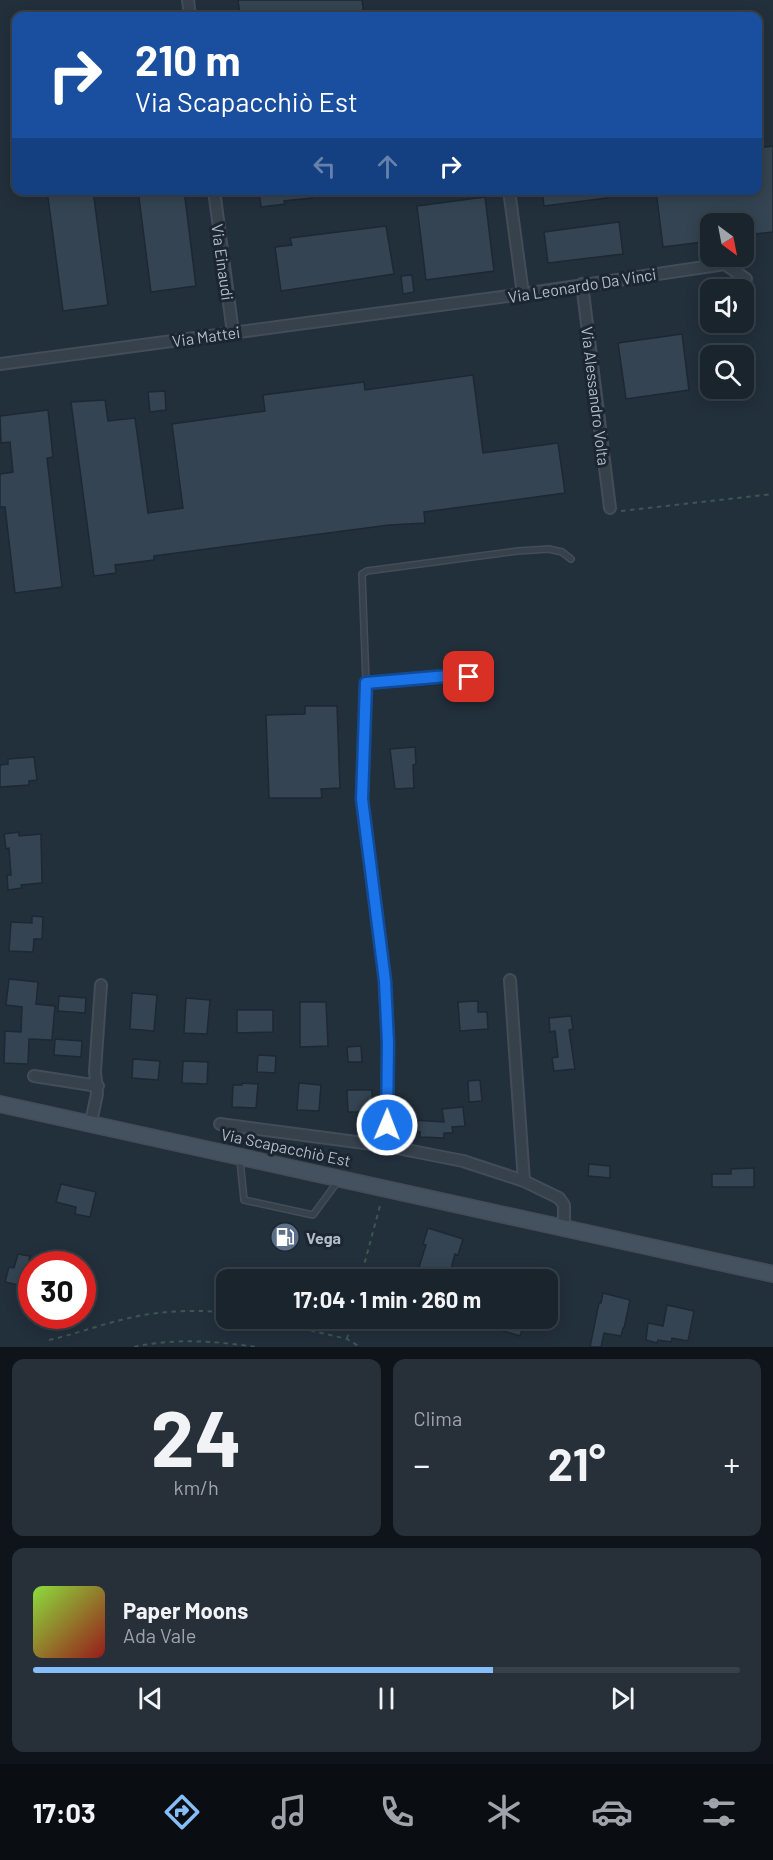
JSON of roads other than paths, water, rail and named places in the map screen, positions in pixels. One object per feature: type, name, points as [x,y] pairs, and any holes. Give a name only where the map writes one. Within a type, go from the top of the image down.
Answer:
[{"type":"main road","name":"Via Scapacchiò Est","points":[[0,1104],[564,1226],[773,1274]]},
{"type":"street","name":"Via Einaudi","points":[[215,195],[233,333]]},
{"type":"street","points":[[510,195],[523,294]]},
{"type":"street","name":"Via Leonardo Da Vinci","points":[[413,309],[725,264],[746,279]]},
{"type":"street","name":"Via Alessandro Volta","points":[[582,284],[610,508]]},
{"type":"street","name":"Via Mattei","points":[[0,364],[413,309]]},
{"type":"street","points":[[387,1146],[388,1043],[385,981],[362,799],[366,683],[459,675],[469,677]]},
{"type":"street","points":[[510,980],[524,1181]]},
{"type":"street","points":[[91,1122],[98,1086],[95,1071],[101,985]]},
{"type":"street","points":[[34,1076],[98,1086]]},
{"type":"street","name":"Via Scapacchiò Est","points":[[220,1124],[387,1146],[463,1161],[524,1181],[559,1198],[564,1205],[564,1226]]},
{"type":"lane","points":[[366,683],[362,574],[367,571],[518,551],[549,549],[562,552],[571,559]]},
{"type":"lane","points":[[240,1156],[244,1200],[313,1215],[341,1178]]},
{"type":"place","name":"Vega","points":[[285,1237]]}]
